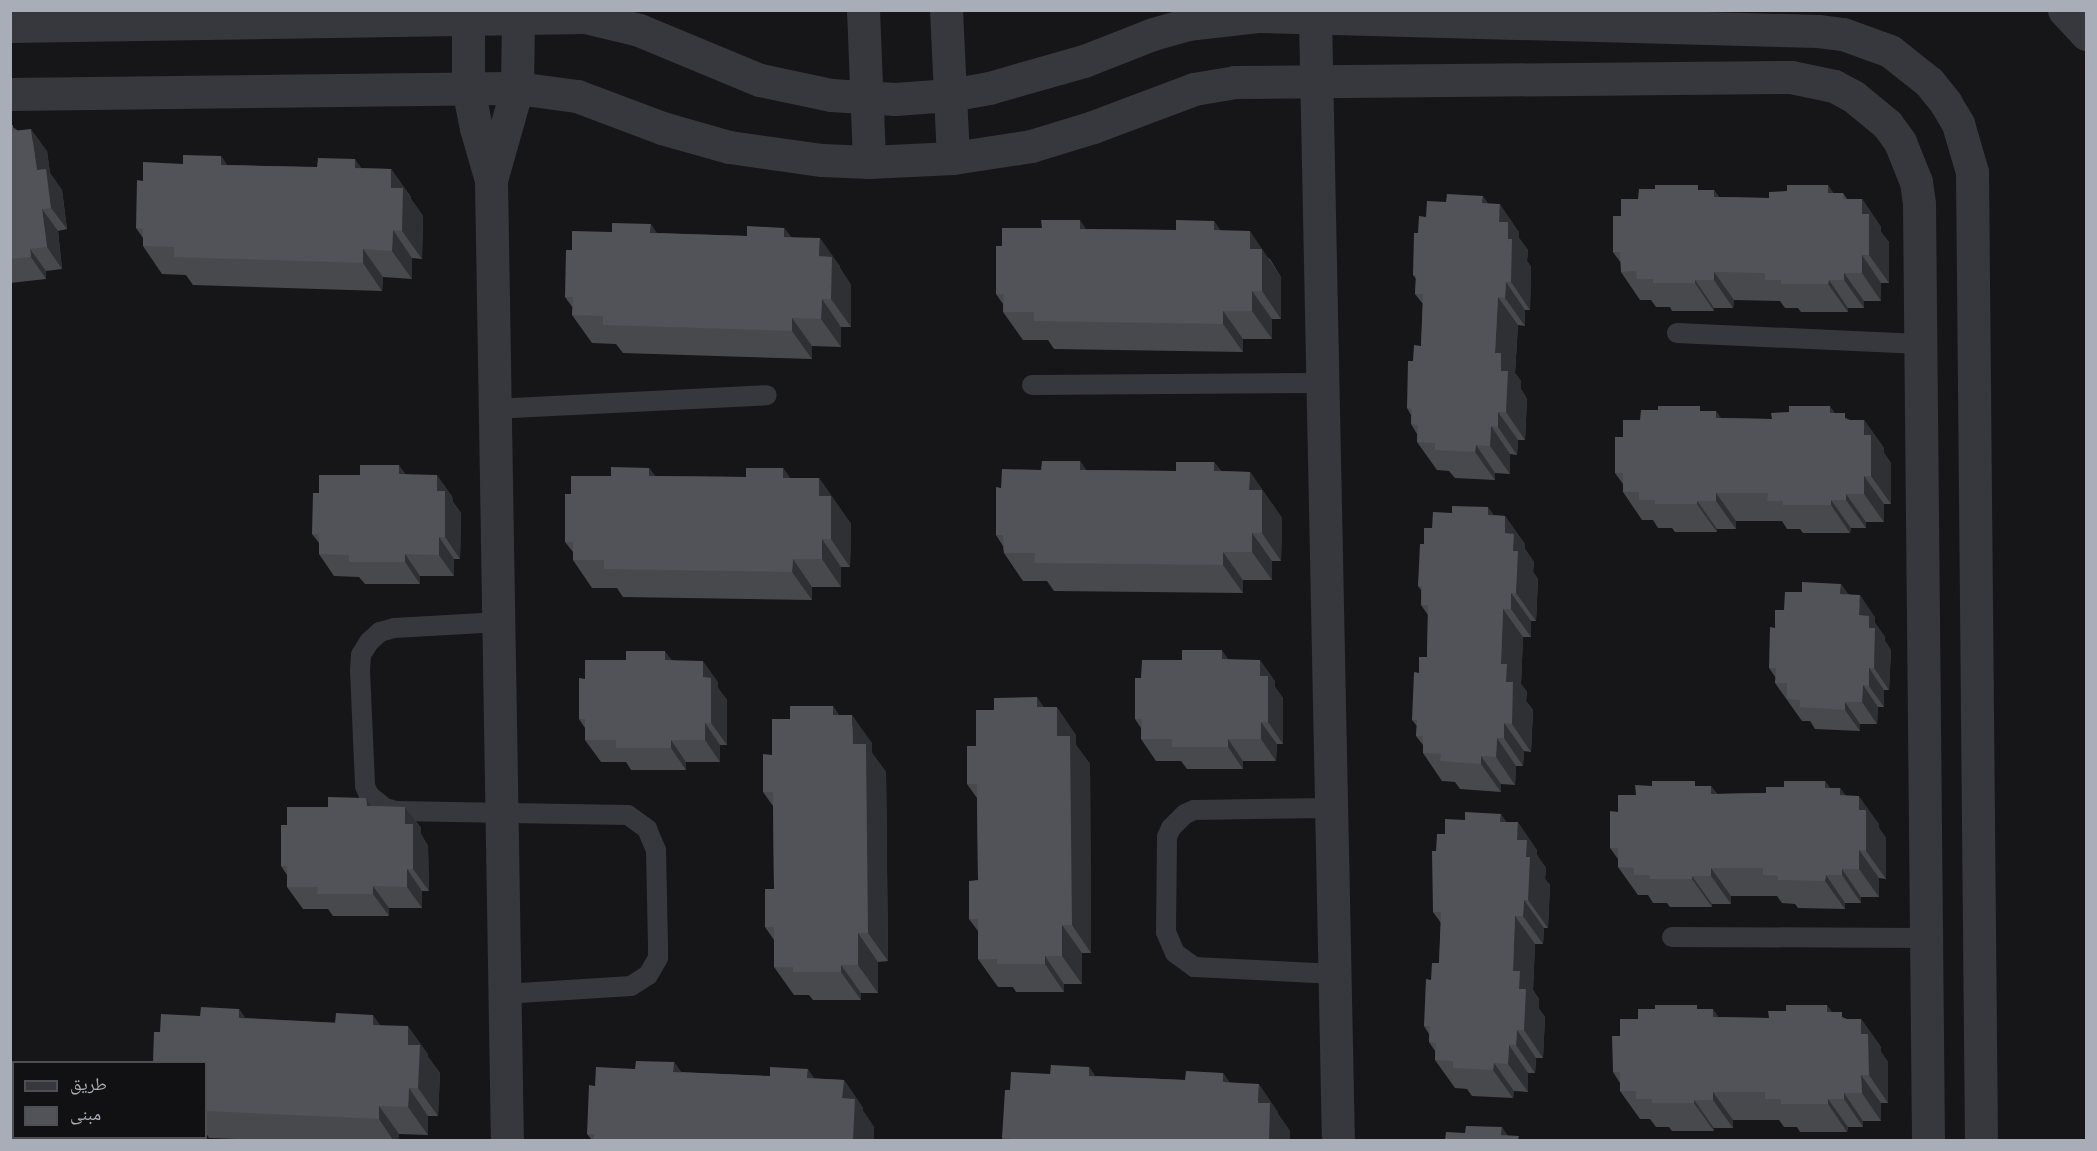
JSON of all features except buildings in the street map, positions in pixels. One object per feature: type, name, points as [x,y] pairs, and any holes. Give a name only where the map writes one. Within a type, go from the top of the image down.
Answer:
[{"type":"street","points":[[863,10],[869,162]]},
{"type":"street","points":[[946,10],[953,158]]},
{"type":"street","points":[[2064,10],[2086,33]]},
{"type":"street","points":[[10,26],[558,16],[611,21],[639,30],[760,80],[822,94],[867,98],[950,95],[990,88],[1050,71],[1187,24],[1246,17],[1578,23],[1843,34],[1890,51],[1929,82],[1945,102],[1967,147],[1972,172],[1981,1140]]},
{"type":"street","points":[[490,180],[517,88],[518,17]]},
{"type":"street","points":[[468,18],[468,88],[490,180],[500,622],[507,1140]]},
{"type":"street","points":[[1315,18],[1338,1140]]},
{"type":"street","points":[[10,94],[517,88],[577,96],[662,128],[729,147],[822,160],[869,162],[953,158],[1031,146],[1093,127],[1194,89],[1214,85],[1791,77],[1834,86],[1862,102],[1887,124],[1909,162],[1919,204],[1928,1140]]},
{"type":"lane","points":[[1677,333],[1920,344]]},
{"type":"lane","points":[[1032,385],[1322,383]]},
{"type":"lane","points":[[495,409],[767,395]]},
{"type":"lane","points":[[500,622],[394,628],[380,632],[365,649],[360,670],[365,786],[376,802],[396,811],[501,814],[616,813],[638,821],[646,829],[656,850],[658,915],[658,958],[648,975],[640,982],[631,986],[505,994]]},
{"type":"lane","points":[[1331,808],[1194,810],[1185,814],[1171,828],[1166,847],[1166,932],[1175,953],[1194,967],[1335,974]]},
{"type":"lane","points":[[1672,937],[1926,938]]}]
